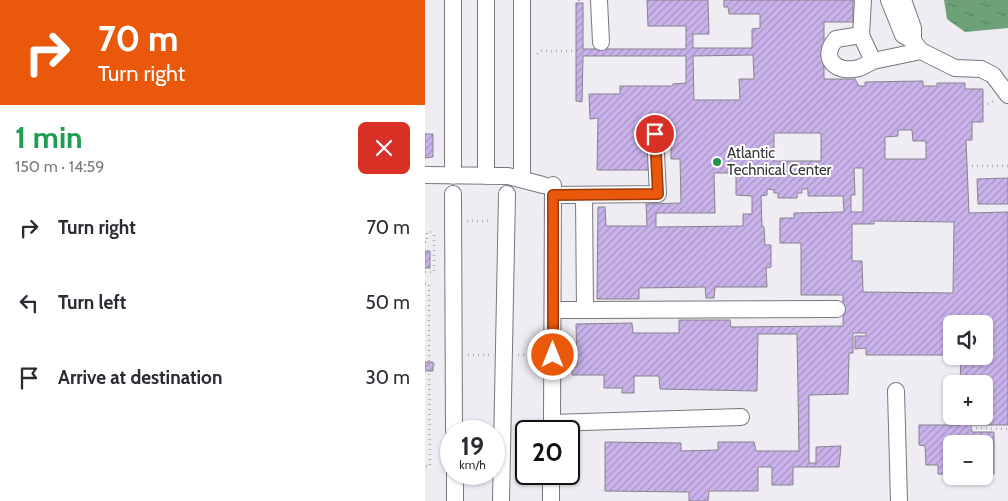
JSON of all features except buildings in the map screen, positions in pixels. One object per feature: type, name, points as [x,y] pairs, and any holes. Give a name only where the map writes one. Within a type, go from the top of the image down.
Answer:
[{"type":"lane","points":[[453,0],[453,176]]},
{"type":"lane","points":[[486,0],[486,176]]},
{"type":"lane","points":[[522,0],[522,178]]},
{"type":"lane","points":[[599,0],[601,42]]},
{"type":"lane","points":[[863,0],[861,35],[873,61]]},
{"type":"lane","points":[[889,0],[903,35],[917,46],[955,68],[981,69],[993,75],[1008,95]]},
{"type":"lane","points":[[903,0],[917,46]]},
{"type":"lane","points":[[861,35],[836,39],[831,45],[829,57],[834,65],[838,68],[858,68],[917,46]]},
{"type":"lane","points":[[425,175],[522,178],[550,188],[584,194],[658,194],[655,134]]},
{"type":"lane","points":[[550,188],[553,310],[552,420]]},
{"type":"lane","points":[[453,194],[454,420]]},
{"type":"lane","points":[[501,501],[507,194]]},
{"type":"lane","points":[[584,194],[585,310]]},
{"type":"lane","points":[[553,310],[837,309]]},
{"type":"lane","points":[[896,390],[899,501]]},
{"type":"lane","points":[[580,426],[741,417]]},
{"type":"lane","points":[[455,485],[455,501]]},
{"type":"lane","points":[[551,485],[551,501]]},
{"type":"path","points":[[522,65],[541,51],[576,50]]},
{"type":"path","points":[[967,166],[1008,166]]},
{"type":"path","points":[[453,221],[507,221]]},
{"type":"path","points":[[425,272],[434,272],[434,232]]},
{"type":"path","points":[[425,284],[429,284],[427,365],[430,394],[430,466],[426,466]]},
{"type":"path","points":[[425,394],[430,394]]},
{"type":"path","points":[[971,428],[1008,429]]},
{"type":"water","points":[[944,0],[1008,0],[1008,28],[965,32],[947,19]]},
{"type":"place","name":"Atlantic Technical Center","points":[[717,162]]},
{"type":"route","points":[[553,355],[553,195],[658,194],[655,134]]}]
